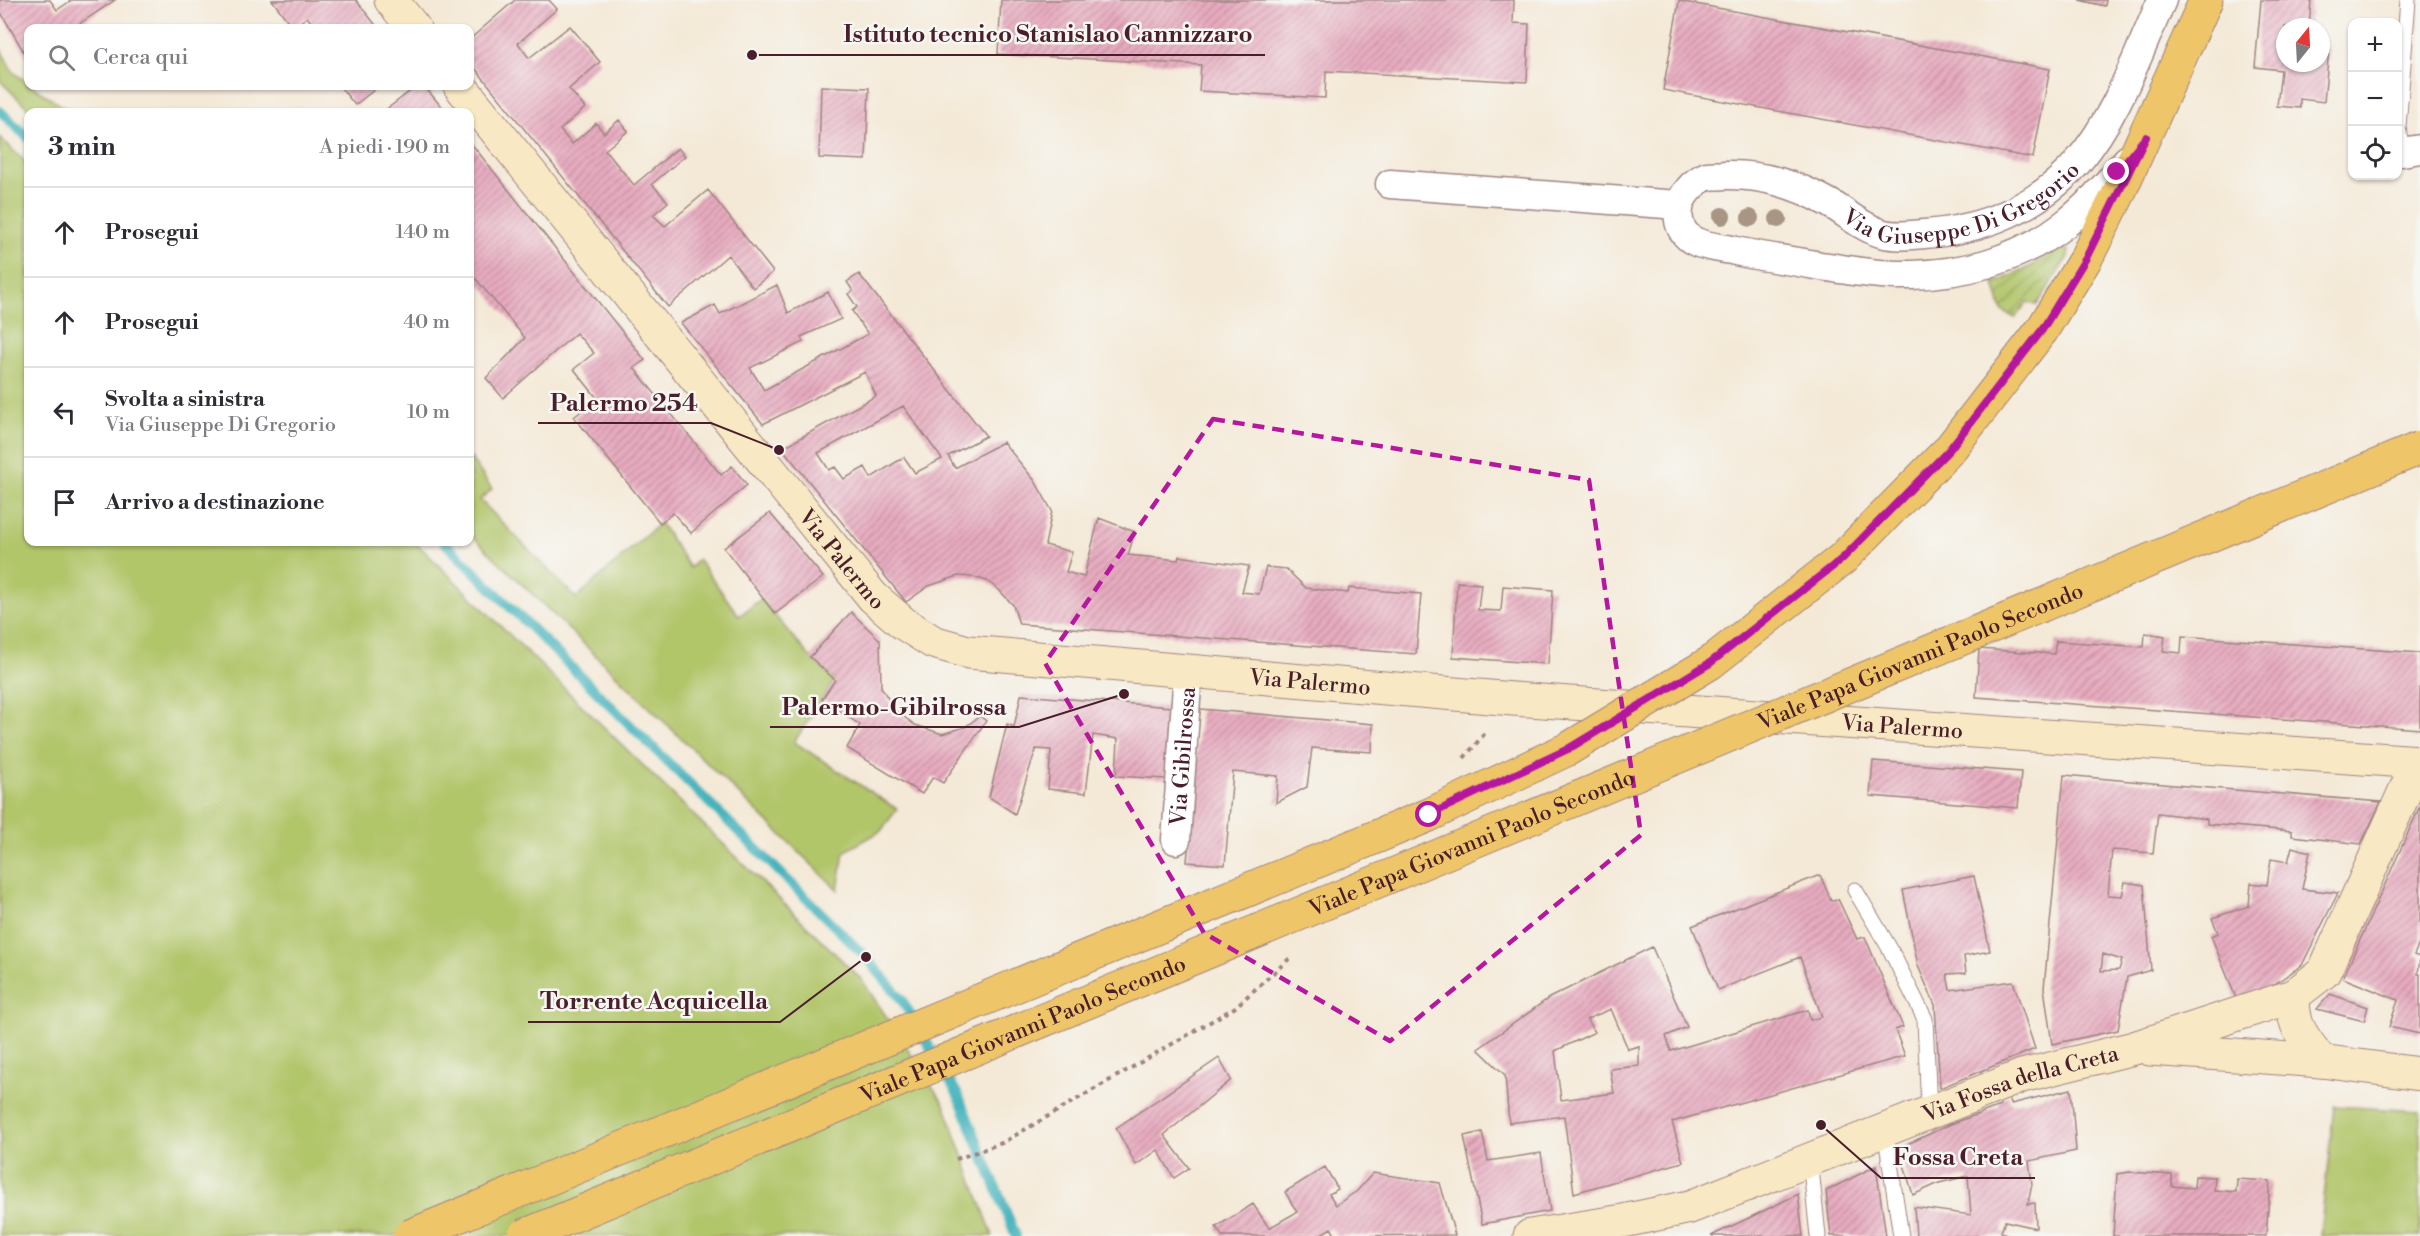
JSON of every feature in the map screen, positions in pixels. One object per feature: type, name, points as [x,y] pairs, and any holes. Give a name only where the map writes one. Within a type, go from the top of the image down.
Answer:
[{"type":"main road","points":[[391,0],[411,24]]},
{"type":"main road","points":[[2146,137],[2206,0]]},
{"type":"main road","name":"Via Palermo","points":[[463,90],[873,597],[903,622],[933,642],[968,652],[1525,700],[2419,762]]},
{"type":"main road","name":"Viale Papa Giovanni Paolo Secondo","points":[[410,1236],[1429,815],[1568,749],[1710,663],[1842,559],[1949,450],[2042,330],[2086,258],[2146,137]]},
{"type":"main road","name":"Viale Papa Giovanni Paolo Secondo","points":[[524,1236],[2420,448]]},
{"type":"main road","points":[[2134,1048],[2293,996],[2324,972],[2419,762]]},
{"type":"main road","points":[[2293,996],[2293,1016],[2300,1033],[2321,1061]]},
{"type":"main road","points":[[2134,1048],[2321,1061],[2420,1074]]},
{"type":"main road","name":"Via Fossa della Creta","points":[[1530,1236],[1623,1221],[1690,1207],[2022,1076],[2134,1048]]},
{"type":"street","name":"Via Giuseppe Di Gregorio","points":[[2146,137],[2083,210],[2063,227],[2027,248],[1987,264],[1953,272],[1910,275],[1863,272],[1752,254],[1694,242],[1682,229],[1678,219],[1678,205],[1683,195],[1694,184],[1707,176],[1734,175],[1758,177],[1795,186],[1829,202],[1863,225],[1883,234],[1905,236],[1944,233],[1997,220],[2042,195],[2077,163],[2116,105],[2162,0]]},
{"type":"street","points":[[1390,184],[1678,205]]},
{"type":"street","name":"Via Gibilrossa","points":[[1176,840],[1188,672]]},
{"type":"lane","points":[[2408,0],[2398,127],[2411,151]]},
{"type":"lane","points":[[1855,890],[1890,949],[1925,1019],[1929,1112]]},
{"type":"lane","points":[[1885,1130],[1901,1236]]},
{"type":"lane","points":[[1810,1159],[1818,1236]]},
{"type":"path","points":[[956,1160],[1002,1143]]},
{"type":"highlighted area","points":[[1213,419],[1589,480],[1641,835],[1390,1041],[1204,933],[1045,663]]},
{"type":"green space","points":[[0,48],[13,72],[24,80],[24,90],[38,90],[65,108],[28,108],[0,81]]},
{"type":"green space","points":[[0,137],[24,161],[24,546],[419,546],[862,980],[944,1104],[993,1236],[0,1236]]},
{"type":"green space","points":[[2059,247],[2069,250],[2068,257],[2037,305],[2027,302],[2015,318],[2002,311],[1994,283],[2020,272]]},
{"type":"green space","points":[[474,463],[492,489],[480,500],[576,598],[660,523],[690,568],[698,559],[739,616],[761,599],[810,657],[835,680],[794,742],[897,809],[881,831],[844,852],[838,890],[474,538]]},
{"type":"green space","points":[[2334,1106],[2420,1111],[2420,1236],[2320,1236]]},
{"type":"building","points":[[0,0],[50,0],[57,10],[72,0],[115,0],[79,24],[24,24],[24,52],[0,11]]},
{"type":"building","points":[[272,0],[356,0],[375,24],[313,24],[307,17],[298,24],[290,24]]},
{"type":"building","points":[[515,0],[549,0],[557,9],[518,43],[529,58],[570,26],[600,62],[569,89],[585,108],[560,130],[572,144],[596,123],[604,133],[619,120],[628,131],[605,150],[634,185],[678,148],[685,156],[652,184],[668,202],[653,215],[665,226],[708,190],[773,272],[753,288],[728,255],[668,307],[474,67],[474,36]]},
{"type":"building","points":[[1001,0],[1514,0],[1513,23],[1529,24],[1527,82],[1326,71],[1325,98],[1199,91],[1201,65],[998,54]]},
{"type":"building","points":[[2079,0],[2106,0],[2105,6]]},
{"type":"building","points":[[2261,0],[2311,0],[2310,18],[2276,18],[2276,69],[2255,67]]},
{"type":"building","points":[[1679,1],[2050,69],[2033,158],[1663,90]]},
{"type":"building","points":[[2281,72],[2327,72],[2324,102],[2300,99],[2300,108],[2277,106]]},
{"type":"building","points":[[821,86],[869,88],[866,160],[819,158]]},
{"type":"building","points":[[343,90],[374,90],[355,105]]},
{"type":"building","points":[[412,90],[427,90],[443,108],[388,108]]},
{"type":"building","points":[[474,147],[645,360],[634,368],[721,475],[732,466],[747,485],[691,533],[673,513],[660,523],[574,417],[597,398],[574,369],[594,353],[576,333],[503,398],[486,378],[525,338],[476,279],[474,280]]},
{"type":"building","points":[[859,274],[986,436],[948,456],[955,468],[1003,442],[1035,481],[1052,511],[1045,545],[1072,552],[1066,572],[1084,577],[1099,518],[1135,532],[1128,555],[1178,560],[1179,556],[1249,566],[1242,592],[1259,594],[1266,567],[1286,569],[1306,588],[1348,593],[1349,588],[1421,594],[1416,654],[1019,624],[1013,605],[999,590],[987,581],[973,577],[958,576],[929,586],[906,602],[782,448],[876,396],[865,372],[763,424],[681,323],[715,305],[720,314],[777,285],[788,313],[828,292],[841,319],[801,337],[803,342],[750,368],[764,390],[868,334],[852,311],[857,307],[848,294],[853,291],[847,282]],"holes":[[[903,406],[942,459],[915,473],[904,457],[871,478],[865,467],[844,479],[835,467],[829,470],[818,453]]]},
{"type":"building","points":[[770,513],[823,577],[775,614],[724,548]]},
{"type":"building","points":[[1457,582],[1481,584],[1478,610],[1501,611],[1503,586],[1553,590],[1548,664],[1453,657]]},
{"type":"building","points":[[851,612],[880,640],[881,687],[895,710],[915,725],[942,734],[965,727],[980,716],[986,721],[943,783],[933,777],[922,794],[847,748],[860,725],[822,699],[835,680],[810,657]]},
{"type":"building","points":[[2145,633],[2165,636],[2163,651],[2181,653],[2182,636],[2420,653],[2420,729],[1976,697],[1979,649],[2054,654],[2056,641],[2144,647]]},
{"type":"building","points":[[1021,695],[1171,707],[1166,779],[1116,776],[1118,739],[1093,735],[1086,793],[1048,789],[1051,750],[1036,749],[1015,814],[989,797],[1007,724],[1014,727]]},
{"type":"building","points":[[1200,709],[1373,724],[1372,752],[1312,748],[1307,787],[1276,803],[1278,776],[1233,772],[1225,865],[1187,862]]},
{"type":"building","points":[[1873,761],[2021,772],[2018,808],[1870,796]]},
{"type":"building","points":[[2064,775],[2381,802],[2361,844],[2292,836],[2292,831],[2207,824],[2207,819],[2158,813],[2153,853],[2112,850],[2108,895],[2122,896],[2125,882],[2144,885],[2151,970],[2127,977],[2118,1030],[2052,1044],[2044,988]],"holes":[[[2103,954],[2122,960],[2119,970],[2101,971]]]},
{"type":"building","points":[[2420,806],[2420,941],[2414,955],[2420,957],[2418,974],[2420,974],[2420,1034],[2389,1027],[2398,1000],[2343,978]]},
{"type":"building","points":[[2292,847],[2310,852],[2302,889],[2338,893],[2302,965],[2266,990],[2236,998],[2211,936],[2218,933],[2212,918],[2249,906],[2251,883],[2267,885],[2271,859],[2288,862]]},
{"type":"building","points":[[1820,875],[1831,900],[1838,899],[1857,939],[1865,937],[1903,1027],[1895,1030],[1905,1056],[1672,1122],[1683,1162],[1574,1193],[1564,1116],[1509,1123],[1505,1075],[1478,1049],[1549,998],[1652,947],[1687,1027],[1666,1036],[1671,1051],[1808,1010],[1810,1020],[1822,1017],[1800,957],[1718,990],[1692,926]],"holes":[[[1611,1009],[1628,1049],[1639,1046],[1639,1066],[1610,1069],[1614,1093],[1561,1100],[1555,1051],[1595,1032],[1587,1019]]]},
{"type":"building","points":[[1974,876],[1990,951],[1964,956],[1966,973],[1947,974],[1950,990],[2013,981],[2035,1049],[1940,1088],[1935,1005],[1918,966],[1903,890]]},
{"type":"building","points":[[2330,994],[2368,1007],[2364,1021],[2317,1009]]},
{"type":"building","points":[[1219,1058],[1231,1080],[1164,1135],[1189,1168],[1174,1178],[1158,1150],[1136,1165],[1116,1128]]},
{"type":"building","points":[[2071,1089],[2076,1151],[2029,1161],[2032,1184],[2028,1204],[2035,1203],[2036,1228],[2005,1221],[2001,1232],[2011,1236],[1916,1236],[1914,1207],[1971,1215],[1968,1176],[1939,1183],[1913,1195],[1899,1148],[1951,1124],[2000,1106],[1998,1100],[2008,1095],[2011,1104]]},
{"type":"building","points":[[1482,1132],[1488,1161],[1541,1153],[1550,1211],[1482,1224],[1464,1136]]},
{"type":"building","points":[[1876,1166],[1886,1236],[1831,1236],[1826,1191]]},
{"type":"building","points":[[1325,1167],[1338,1189],[1329,1194],[1336,1205],[1357,1191],[1373,1173],[1440,1183],[1455,1235],[1336,1236],[1331,1228],[1318,1236],[1222,1236],[1216,1227],[1253,1204],[1269,1228],[1297,1212],[1285,1192]]},
{"type":"building","points":[[2130,1172],[2172,1175],[2172,1186],[2194,1188],[2195,1176],[2215,1177],[2214,1190],[2236,1192],[2237,1179],[2270,1181],[2266,1236],[2113,1236],[2117,1174]]},
{"type":"building","points":[[1798,1194],[1803,1236],[1711,1236],[1780,1203]]},
{"type":"waterway","points":[[0,111],[24,134]]},
{"type":"waterway","points":[[448,546],[866,957],[902,1000],[958,1095],[1016,1236]]},
{"type":"place","name":"Istituto tecnico Stanislao Cannizzaro","points":[[752,55]]},
{"type":"place","name":"Palermo 254","points":[[779,450]]},
{"type":"place","name":"Palermo-Gibilrossa","points":[[1124,694]]},
{"type":"place","name":"Torrente Acquicella","points":[[866,957]]},
{"type":"place","name":"Fossa Creta","points":[[1821,1125]]},
{"type":"route","points":[[1429,815],[1568,749],[1710,663],[1842,559],[1949,450],[2042,330],[2086,258],[2146,137],[2117,172]]}]
